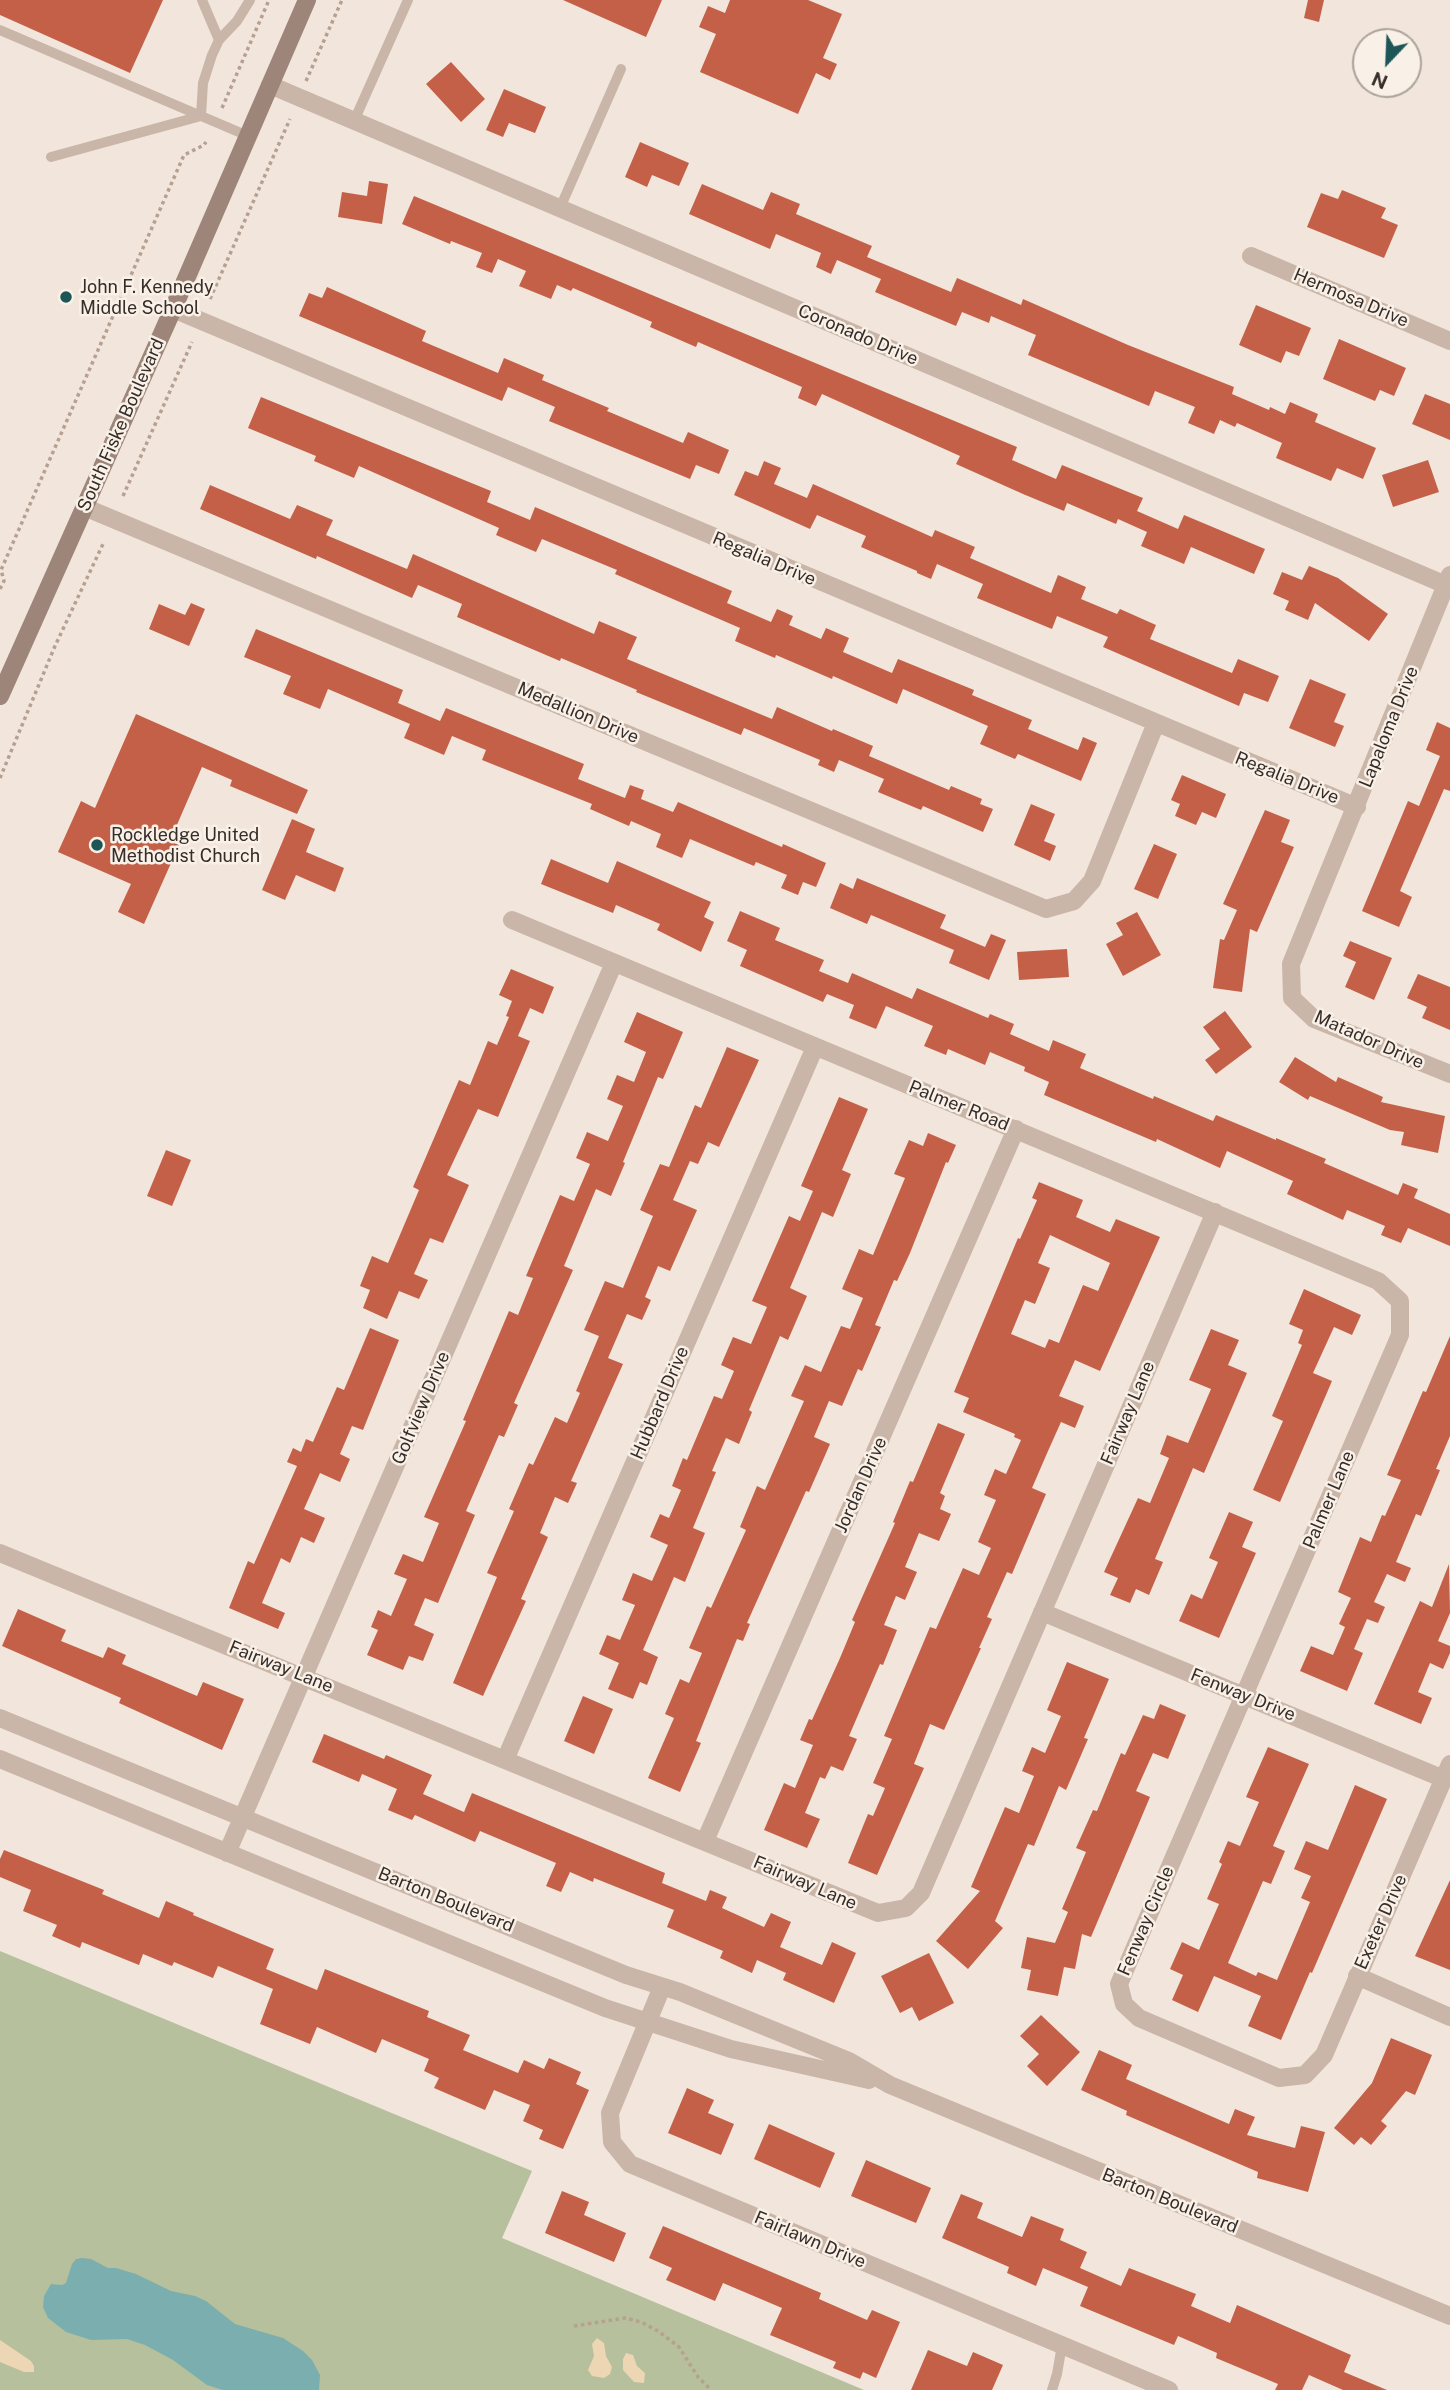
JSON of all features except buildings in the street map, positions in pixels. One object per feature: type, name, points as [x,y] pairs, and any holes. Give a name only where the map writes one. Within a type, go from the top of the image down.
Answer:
[{"type":"main road","name":"South Fiske Boulevard","points":[[0,696],[173,309],[307,0]]},
{"type":"street","name":"Coronado Drive","points":[[270,85],[1448,580]]},
{"type":"street","name":"Hermosa Drive","points":[[1251,256],[1450,341]]},
{"type":"street","name":"Regalia Drive","points":[[173,309],[1357,807]]},
{"type":"street","name":"Medallion Drive","points":[[84,507],[1046,909],[1074,901],[1092,881],[1156,723]]},
{"type":"street","name":"Lapaloma Drive","points":[[1292,998],[1292,964],[1448,580]]},
{"type":"street","name":"Palmer Road","points":[[512,920],[1378,1281],[1400,1301]]},
{"type":"street","name":"Golfview Drive","points":[[226,1853],[614,963]]},
{"type":"street","name":"Matador Drive","points":[[1292,998],[1314,1019],[1450,1074]]},
{"type":"street","name":"Hubbard Drive","points":[[505,1760],[815,1047]]},
{"type":"street","name":"Jordan Drive","points":[[705,1842],[1016,1129]]},
{"type":"street","name":"Fairway Lane","points":[[0,1553],[878,1913],[906,1908],[920,1893],[1215,1212]]},
{"type":"street","name":"Palmer Lane","points":[[1244,1695],[1400,1335],[1400,1301]]},
{"type":"street","name":"Fenway Drive","points":[[1042,1612],[1244,1695],[1447,1771]]},
{"type":"street","name":"Fenway Circle","points":[[1244,1695],[1119,1984],[1124,2004],[1139,2018],[1279,2078],[1305,2075]]},
{"type":"street","name":"Barton Boulevard","points":[[0,1718],[626,1975],[849,2062],[890,2085],[1450,2316]]},
{"type":"street","name":"Barton Boulevard","points":[[0,1759],[605,2008],[731,2049],[890,2085]]},
{"type":"street","name":"Exeter Drive","points":[[1305,2075],[1324,2054],[1447,1771]]},
{"type":"street","points":[[1357,1976],[1450,2017]]},
{"type":"street","name":"Fairlawn Drive","points":[[662,1987],[610,2113],[612,2142],[630,2164],[1169,2390]]},
{"type":"lane","points":[[202,0],[219,40]]},
{"type":"lane","points":[[201,116],[203,83],[219,40],[237,21],[250,0]]},
{"type":"lane","points":[[355,121],[408,0]]},
{"type":"lane","points":[[0,30],[248,136]]},
{"type":"lane","points":[[560,208],[621,69]]},
{"type":"lane","points":[[51,157],[201,116]]},
{"type":"lane","points":[[1052,2390],[1062,2345]]},
{"type":"path","points":[[222,108],[270,0]]},
{"type":"path","points":[[305,84],[342,0]]},
{"type":"path","points":[[210,299],[290,118]]},
{"type":"path","points":[[0,589],[4,581],[1,570],[184,155],[206,142]]},
{"type":"path","points":[[123,496],[191,342]]},
{"type":"path","points":[[0,778],[55,646],[103,544]]},
{"type":"path","points":[[574,2326],[625,2318],[641,2322],[679,2347],[698,2377],[711,2390]]},
{"type":"green space","points":[[0,1951],[532,2171],[502,2238],[864,2390],[0,2390]]},
{"type":"sand","points":[[597,2338],[604,2343],[606,2356],[612,2367],[610,2374],[604,2378],[592,2376],[588,2370],[594,2356],[592,2344]]},
{"type":"sand","points":[[0,2340],[31,2361],[34,2372],[24,2372],[0,2362]]},
{"type":"sand","points":[[626,2353],[633,2355],[637,2366],[645,2373],[644,2383],[634,2382],[623,2370]]},
{"type":"water","points":[[76,2259],[91,2259],[108,2268],[136,2274],[171,2291],[195,2296],[206,2301],[235,2324],[283,2338],[312,2360],[320,2375],[319,2390],[223,2390],[207,2385],[173,2360],[145,2345],[127,2339],[91,2340],[66,2332],[48,2318],[43,2307],[44,2296],[51,2284],[66,2283],[72,2264]]},
{"type":"place","name":"John F. Kennedy Middle School","points":[[66,297]]},
{"type":"place","name":"Rockledge United Methodist Church","points":[[97,845]]}]
